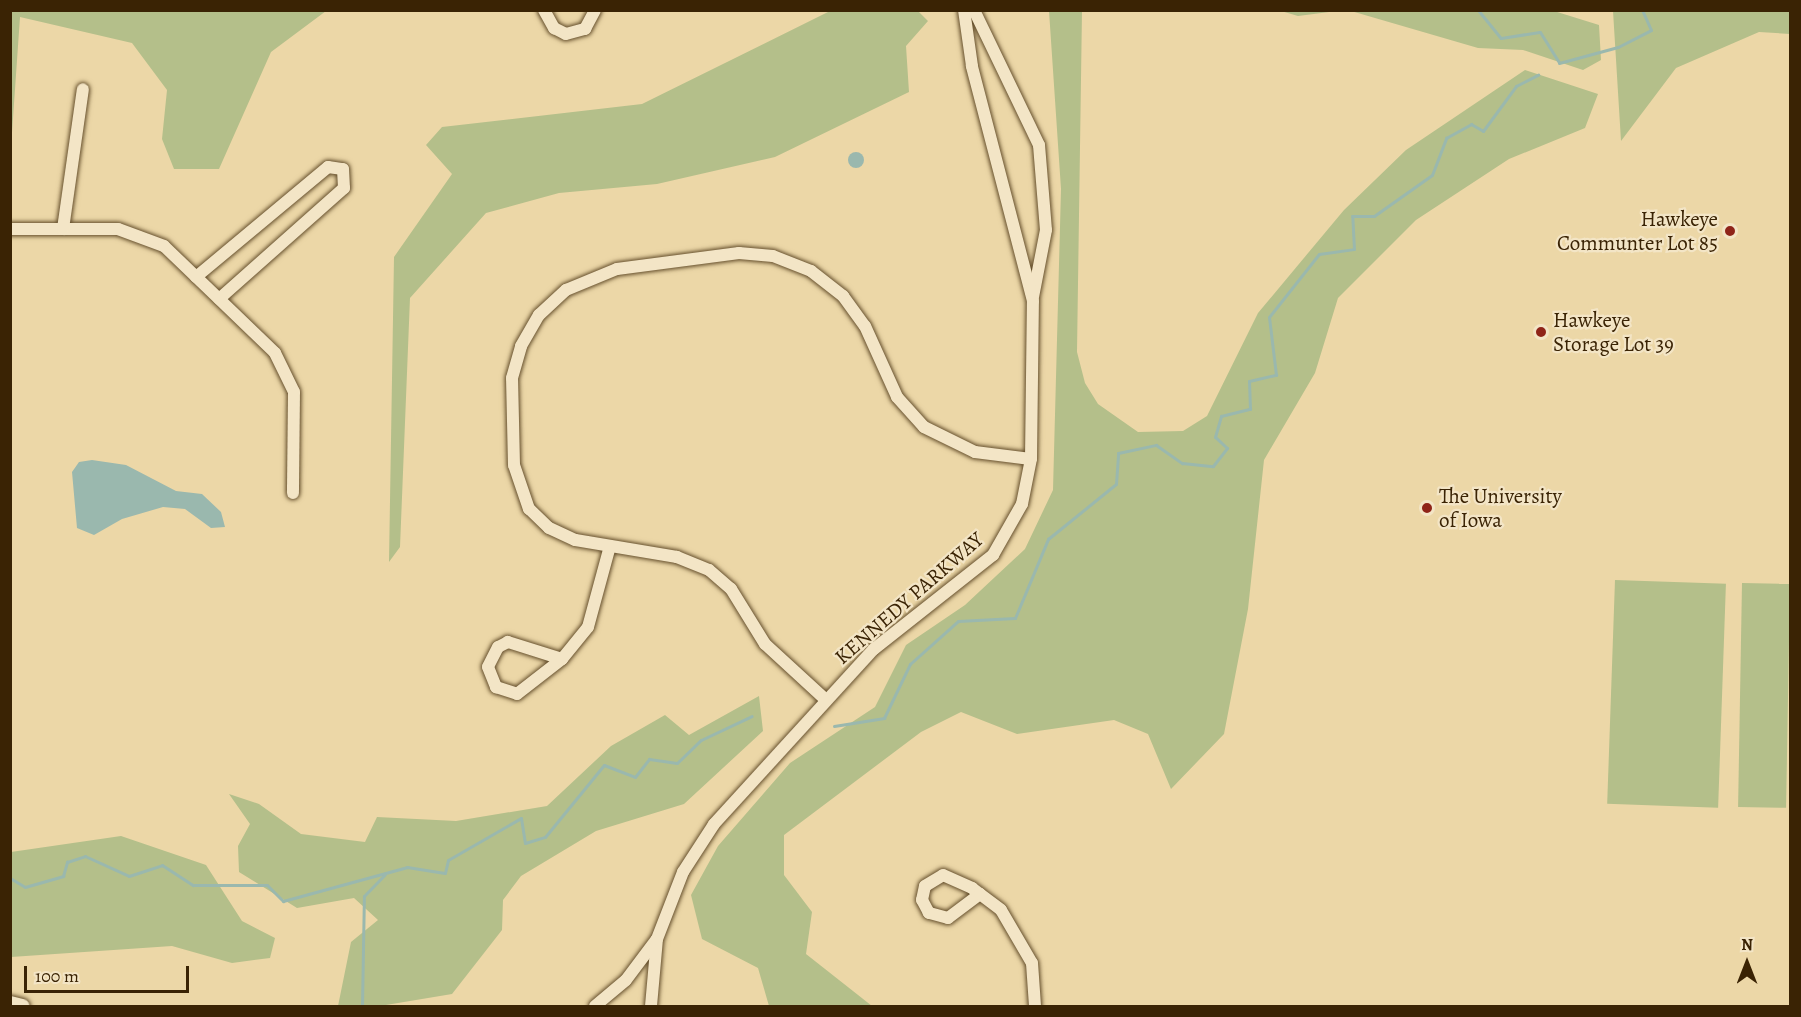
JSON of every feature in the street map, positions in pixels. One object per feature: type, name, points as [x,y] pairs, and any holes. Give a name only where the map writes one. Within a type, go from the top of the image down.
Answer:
[{"type":"street","points":[[544,10],[554,28],[566,34],[585,29],[595,10]]},
{"type":"street","name":"KENNEDY PARKWAY","points":[[964,10],[972,66],[1033,301]]},
{"type":"street","name":"KENNEDY PARKWAY","points":[[595,1006],[626,980],[657,939],[694,852],[826,700],[903,623],[993,555],[1022,504],[1031,459],[1033,301],[1046,230],[1039,145],[974,10]]},
{"type":"street","points":[[63,228],[83,89]]},
{"type":"street","points":[[196,277],[328,167],[343,169],[344,188],[219,299]]},
{"type":"street","points":[[10,229],[63,228],[128,233],[164,246],[275,353],[294,392],[293,493]]},
{"type":"street","points":[[826,700],[765,644],[731,589],[709,570],[677,557],[610,546],[549,528],[521,496],[514,465],[512,378],[528,331],[552,301],[582,280],[617,269],[739,253],[793,262],[828,282],[854,309],[897,397],[924,427],[975,453],[1031,459]]},
{"type":"street","points":[[562,659],[508,642],[498,647],[488,667],[496,687],[517,694],[562,659],[588,627],[610,546]]},
{"type":"street","points":[[980,894],[948,918],[929,913],[922,900],[924,886],[944,875],[980,894],[1001,910],[1027,951],[1035,1006]]},
{"type":"street","name":"KENNEDY PARKWAY","points":[[651,1006],[657,939]]},
{"type":"street","points":[[10,1003],[22,1006]]},
{"type":"green space","points":[[11,10],[326,11],[271,52],[219,169],[174,169],[162,139],[167,90],[132,43],[20,17],[11,147]]},
{"type":"green space","points":[[830,11],[918,11],[928,21],[906,46],[909,92],[775,157],[657,184],[559,193],[486,213],[410,298],[400,547],[389,562],[394,257],[452,174],[426,145],[442,127],[642,104]]},
{"type":"green space","points":[[1049,11],[1082,11],[1077,352],[1085,383],[1098,404],[1138,432],[1183,431],[1207,416],[1258,313],[1344,210],[1406,150],[1525,70],[1598,94],[1585,128],[1509,159],[1416,220],[1338,298],[1315,373],[1264,460],[1248,609],[1224,734],[1171,789],[1148,734],[1114,720],[1017,734],[961,712],[921,732],[784,835],[784,875],[812,912],[806,954],[872,1006],[769,1006],[758,968],[702,939],[691,895],[718,846],[790,763],[875,707],[906,645],[965,605],[1025,549],[1053,490],[1061,189]]},
{"type":"green space","points":[[1281,11],[1337,11],[1298,16]]},
{"type":"green space","points":[[1351,11],[1554,11],[1599,25],[1601,60],[1583,70],[1523,50],[1478,48]]},
{"type":"green space","points":[[1613,11],[1790,11],[1790,34],[1759,32],[1676,68],[1621,141]]},
{"type":"green space","points":[[1615,580],[1726,584],[1718,808],[1607,804]]},
{"type":"green space","points":[[1742,583],[1790,584],[1786,808],[1738,807]]},
{"type":"green space","points":[[759,696],[763,731],[684,804],[596,831],[521,876],[503,900],[502,930],[452,994],[380,1006],[338,1006],[351,942],[378,920],[354,898],[297,908],[239,872],[238,846],[250,824],[229,794],[259,804],[301,834],[365,842],[377,817],[456,821],[547,806],[611,746],[665,715],[689,735]]},
{"type":"green space","points":[[121,836],[206,865],[242,921],[275,938],[270,958],[232,963],[172,946],[11,957],[11,852]]},
{"type":"water","points":[[856,152],[862,154],[864,160],[862,166],[856,168],[850,166],[848,160],[850,154]]},
{"type":"water","points":[[92,460],[126,465],[176,491],[202,494],[221,512],[225,527],[211,528],[185,509],[163,507],[122,519],[94,535],[77,528],[72,472],[79,462]]},
{"type":"waterway","points":[[1478,10],[1501,38],[1540,32],[1559,63],[1618,47],[1651,30],[1642,10]]},
{"type":"waterway","points":[[834,726],[884,718],[910,664],[958,621],[1015,618],[1048,539],[1116,484],[1118,453],[1156,445],[1182,463],[1213,466],[1227,448],[1215,437],[1221,416],[1250,409],[1249,381],[1276,375],[1269,317],[1319,254],[1354,249],[1352,216],[1374,216],[1432,175],[1446,138],[1471,124],[1483,131],[1516,86],[1538,75]]},
{"type":"waterway","points":[[10,878],[25,887],[63,876],[67,862],[85,856],[129,876],[162,865],[193,885],[267,885],[283,901],[407,867],[445,873],[448,860],[521,818],[525,843],[545,837],[604,765],[635,777],[649,759],[677,763],[701,740],[752,716]]},
{"type":"waterway","points":[[362,1006],[364,896],[385,874]]},
{"type":"place","name":"Hawkeye Communter Lot 85","points":[[1730,231]]},
{"type":"place","name":"Hawkeye Storage Lot 39","points":[[1541,332]]},
{"type":"place","name":"The University of Iowa","points":[[1427,508]]}]
